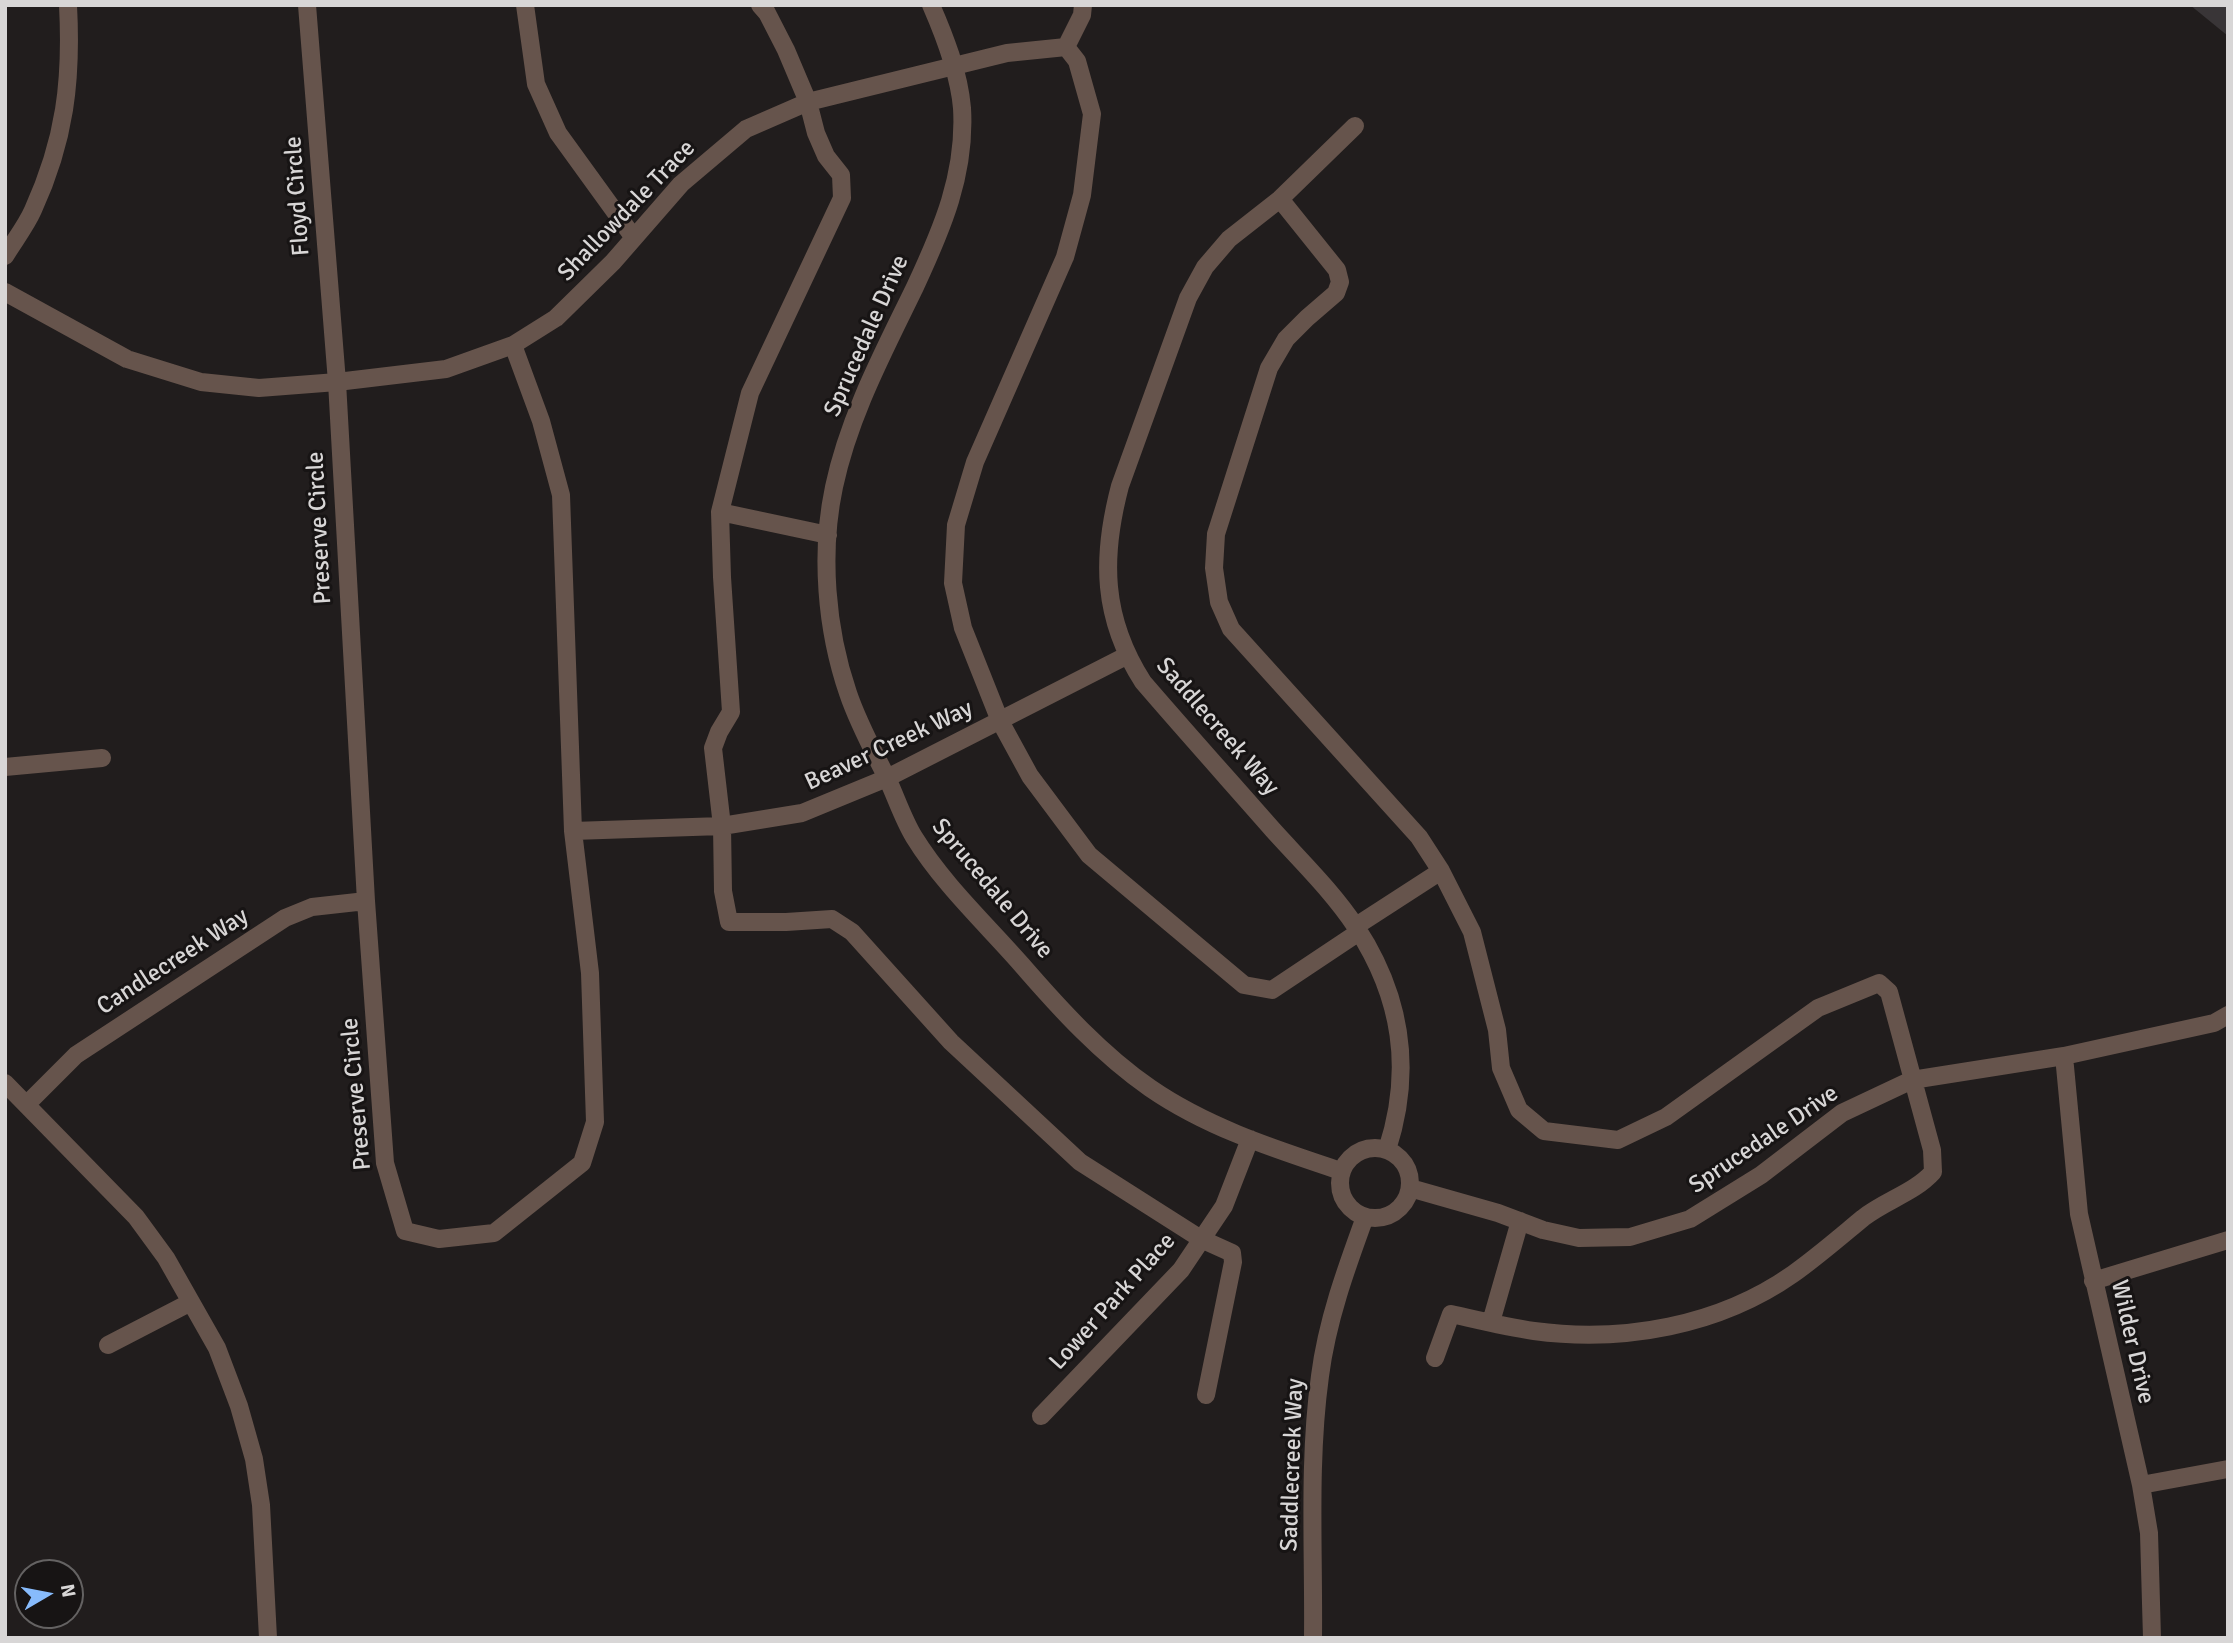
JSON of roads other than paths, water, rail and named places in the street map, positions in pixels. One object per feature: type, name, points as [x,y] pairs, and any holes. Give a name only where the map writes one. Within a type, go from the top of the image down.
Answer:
[{"type":"street","points":[[5,256],[32,212],[59,140],[71,55],[68,5]]},
{"type":"street","name":"Floyd Circle","points":[[307,5],[337,382]]},
{"type":"street","points":[[525,5],[536,84],[558,133],[634,238]]},
{"type":"street","points":[[760,5],[786,50],[808,102],[816,133],[826,156],[841,175],[842,198],[750,393],[720,512],[731,712],[713,748],[722,826],[723,891],[729,922],[832,919],[852,932],[951,1042],[1080,1162],[1201,1239],[1232,1253],[1233,1262],[1206,1395]]},
{"type":"street","name":"Sprucedale Drive","points":[[930,5],[944,33],[962,106],[958,176],[949,211],[934,248],[860,404],[843,451],[834,490],[828,535],[828,594],[847,692],[914,836],[945,878],[1063,1011],[1109,1056],[1150,1088],[1186,1110],[1250,1139],[1341,1171]]},
{"type":"street","points":[[1083,5],[1082,15],[1066,47],[1077,61],[1091,114],[1082,195],[1065,257],[975,462],[956,525],[953,583],[963,628],[1000,721],[1030,776],[1089,855],[1244,985],[1272,990],[1441,871]]},
{"type":"street","name":"Shallowdale Trace","points":[[5,292],[127,359],[201,382],[258,388],[446,369],[513,345],[556,318],[634,238],[681,184],[746,129],[808,102],[1007,52],[1066,47]]},
{"type":"street","name":"Saddlecreek Way","points":[[1355,126],[1280,199],[1229,239],[1205,267],[1188,298],[1120,486],[1112,516],[1107,565],[1112,611],[1126,656],[1143,682],[1357,929],[1377,961],[1393,1001],[1402,1048],[1401,1088],[1395,1127],[1387,1150]]},
{"type":"street","points":[[1280,199],[1337,270],[1340,282],[1336,293],[1286,339],[1269,368],[1216,534],[1214,568],[1219,602],[1231,629],[1419,837],[1441,871],[1472,932],[1497,1030],[1501,1068],[1519,1110],[1544,1131],[1618,1140],[1666,1117],[1818,1008],[1879,983],[1889,992],[1932,1150],[1933,1172],[1921,1186],[1878,1206],[1792,1275],[1740,1304],[1644,1333],[1535,1331],[1451,1314],[1435,1358]]},
{"type":"street","name":"Preserve Circle","points":[[337,382],[366,901],[385,1163],[405,1231],[439,1239],[494,1233],[582,1163],[596,1122],[590,973],[573,831],[561,495],[541,421],[513,345]]},
{"type":"street","points":[[720,512],[828,535]]},
{"type":"street","name":"Beaver Creek Way","points":[[573,831],[722,826],[802,813],[887,778],[1126,656]]},
{"type":"street","points":[[5,767],[102,758]]},
{"type":"street","name":"Candlecreek Way","points":[[27,1104],[76,1055],[285,918],[312,907],[366,901]]},
{"type":"street","name":"Sprucedale Drive","points":[[1410,1188],[1543,1230],[1579,1238],[1630,1237],[1690,1219],[1761,1175],[1842,1113],[1912,1080],[2064,1056],[2214,1023],[2228,1015]]},
{"type":"street","name":"Wilder Drive","points":[[2064,1056],[2079,1214],[2141,1485],[2149,1533],[2152,1638]]},
{"type":"street","points":[[5,1083],[136,1217],[166,1258],[217,1348],[239,1406],[254,1459],[261,1505],[268,1638]]},
{"type":"street","name":"Lower Park Place","points":[[1041,1416],[1181,1269],[1224,1206],[1250,1139]]},
{"type":"street","points":[[1375,1147],[1387,1150],[1399,1157],[1407,1168],[1410,1188],[1406,1201],[1397,1211],[1385,1217],[1364,1217],[1352,1210],[1343,1199],[1339,1185],[1341,1171],[1352,1156],[1363,1150],[1375,1147]]},
{"type":"street","name":"Saddlecreek Way","points":[[1313,1638],[1314,1443],[1320,1376],[1327,1335],[1341,1284],[1364,1217]]},
{"type":"street","points":[[1491,1322],[1520,1221]]},
{"type":"street","points":[[2093,1281],[2228,1240]]},
{"type":"street","points":[[108,1345],[191,1302]]},
{"type":"street","points":[[2141,1485],[2228,1469]]}]
